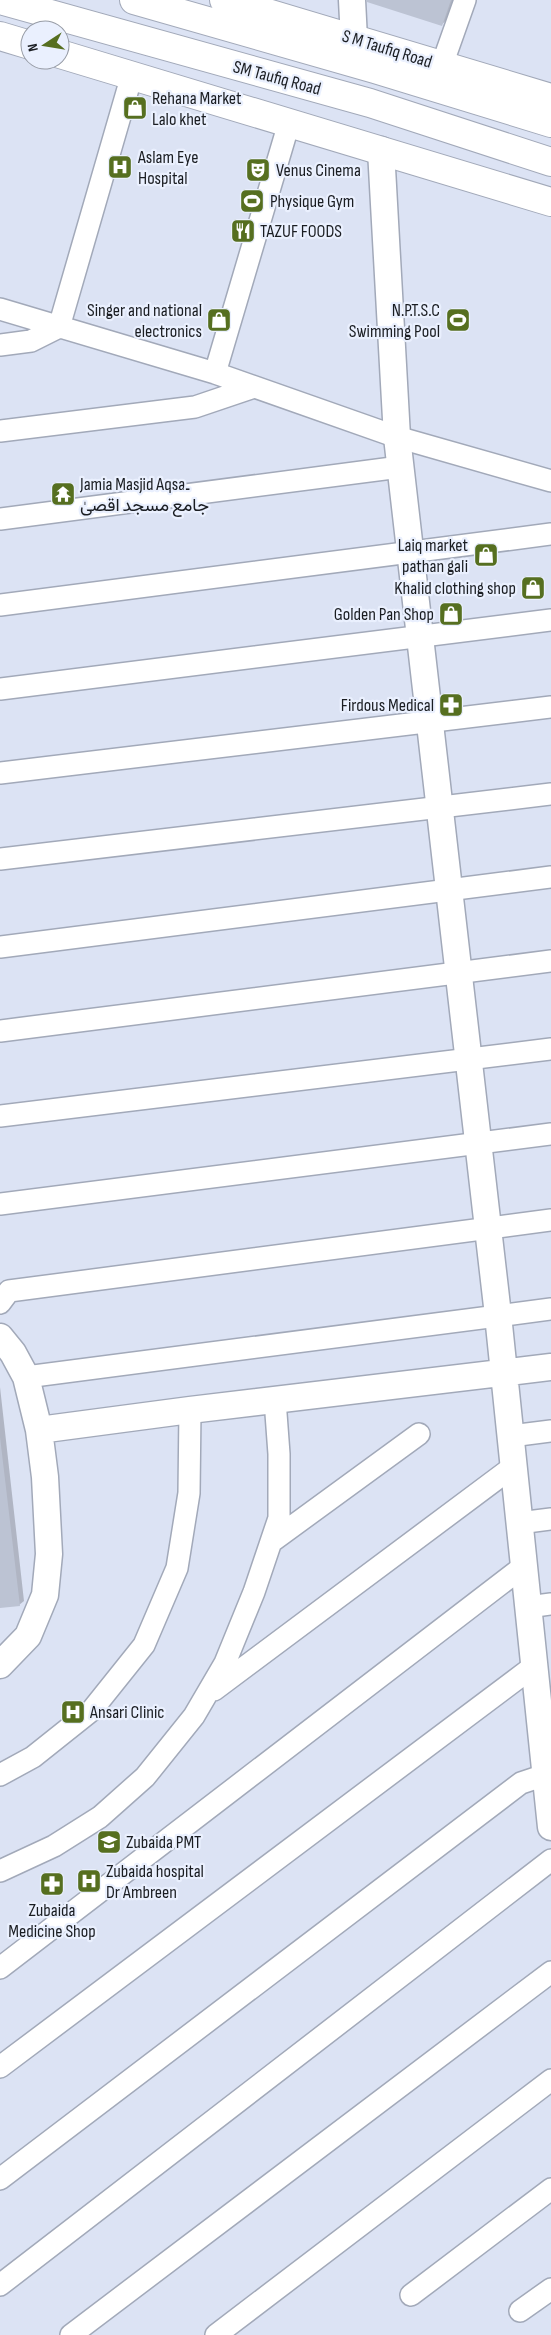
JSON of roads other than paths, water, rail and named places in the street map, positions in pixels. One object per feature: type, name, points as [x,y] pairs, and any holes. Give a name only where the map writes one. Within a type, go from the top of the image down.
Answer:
[{"type":"main road","name":"SM Taufiq Road","points":[[0,0],[370,103],[551,162]]},
{"type":"main road","points":[[134,0],[375,69],[551,123]]},
{"type":"main road","name":"S M Taufiq Road","points":[[224,0],[551,98]]},
{"type":"main road","points":[[0,36],[20,42]]},
{"type":"main road","points":[[70,57],[551,202]]},
{"type":"street","points":[[352,0],[354,39]]},
{"type":"street","points":[[442,65],[465,0]]},
{"type":"street","points":[[0,345],[31,341],[59,327],[132,75]]},
{"type":"street","points":[[215,373],[289,122]]},
{"type":"street","points":[[381,150],[400,467],[498,1315],[524,1566],[540,1606],[541,1681],[551,1827]]},
{"type":"street","points":[[0,309],[215,373],[397,437],[551,481]]},
{"type":"street","points":[[0,432],[195,407],[254,387]]},
{"type":"street","points":[[0,519],[400,467]]},
{"type":"street","points":[[0,605],[551,534]]},
{"type":"street","points":[[0,689],[551,620]]},
{"type":"street","points":[[0,773],[551,707]]},
{"type":"street","points":[[0,860],[551,794]]},
{"type":"street","points":[[0,947],[551,877]]},
{"type":"street","points":[[0,1031],[551,962]]},
{"type":"street","points":[[0,1116],[551,1049]]},
{"type":"street","points":[[0,1204],[551,1134]]},
{"type":"street","points":[[0,1303],[9,1292],[551,1220]]},
{"type":"street","points":[[26,1376],[551,1309]]},
{"type":"street","points":[[0,1337],[13,1353],[26,1376],[39,1430],[45,1477],[49,1554],[45,1595],[28,1636],[0,1665]]},
{"type":"street","points":[[39,1430],[190,1410],[551,1368]]},
{"type":"street","points":[[0,1872],[54,1846],[100,1817],[145,1777],[194,1716],[206,1696],[225,1663],[254,1592],[280,1518],[279,1454],[275,1400]]},
{"type":"street","points":[[0,1775],[33,1757],[92,1710],[144,1645],[177,1568],[189,1494],[190,1410]]},
{"type":"street","points":[[511,1436],[551,1431]]},
{"type":"street","points":[[271,1542],[419,1434]]},
{"type":"street","points":[[206,1696],[514,1466]]},
{"type":"street","points":[[520,1523],[551,1519]]},
{"type":"street","points":[[0,1968],[524,1566]]},
{"type":"street","points":[[0,2067],[541,1681]]},
{"type":"street","points":[[0,2178],[521,1783],[548,1773]]},
{"type":"street","points":[[0,2285],[551,1860]]},
{"type":"street","points":[[71,2335],[551,1972]]},
{"type":"street","points":[[216,2335],[551,2080]]},
{"type":"street","points":[[411,2295],[551,2189]]},
{"type":"street","points":[[520,2310],[551,2288]]},
{"type":"place","name":"Rehana Market Lalo khet","points":[[135,108]]},
{"type":"place","name":"Aslam Eye Hospital","points":[[120,167]]},
{"type":"place","name":"Venus Cinema","points":[[258,170]]},
{"type":"place","name":"Physique Gym","points":[[252,201]]},
{"type":"place","name":"TAZUF FOODS","points":[[243,231]]},
{"type":"place","name":"Singer and national electronics","points":[[219,320]]},
{"type":"place","name":"N.P.T.S.C Swimming Pool","points":[[458,320]]},
{"type":"place","name":"Jamia Masjid Aqsa۔ جامع مسجد اقصیٰ","points":[[63,494]]},
{"type":"place","name":"Laiq market pathan gali","points":[[486,555]]},
{"type":"place","name":"Khalid clothing shop","points":[[533,588]]},
{"type":"place","name":"Golden Pan Shop","points":[[451,614]]},
{"type":"place","name":"Firdous Medical","points":[[451,705]]},
{"type":"place","name":"Ansari Clinic","points":[[73,1712]]},
{"type":"place","name":"Zubaida PMT","points":[[109,1842]]},
{"type":"place","name":"Zubaida hospital Dr Ambreen","points":[[89,1881]]},
{"type":"place","name":"Zubaida Medicine Shop","points":[[52,1884]]}]
